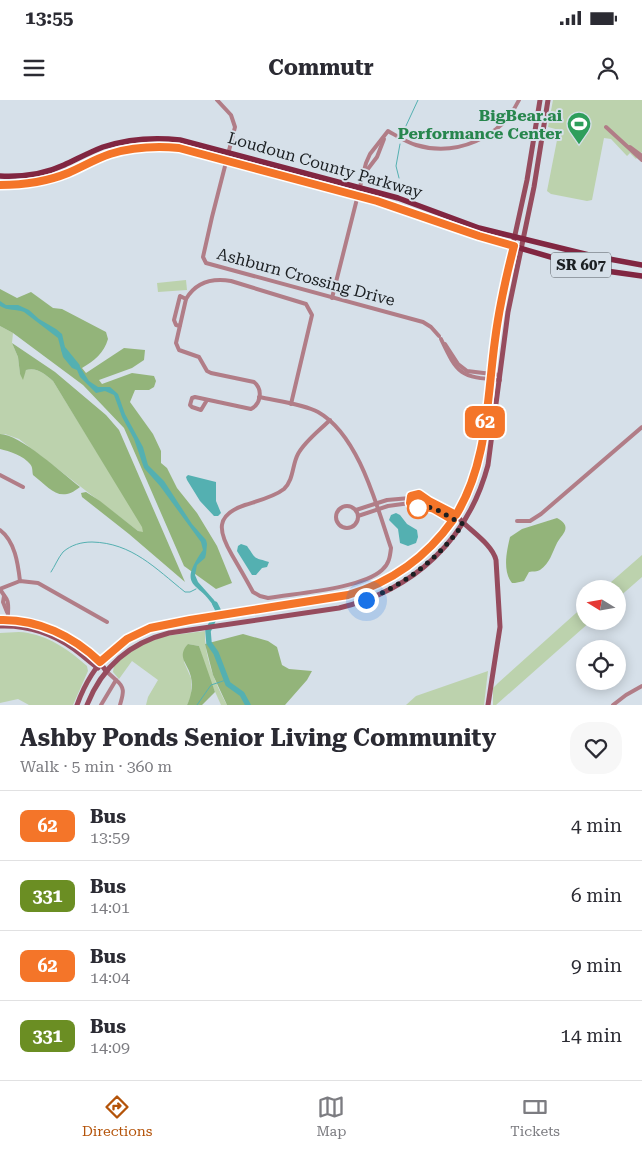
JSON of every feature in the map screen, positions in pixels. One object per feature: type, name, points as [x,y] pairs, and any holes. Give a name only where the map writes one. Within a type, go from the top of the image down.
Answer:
[{"type":"main road","points":[[77,705],[85,685],[98,664],[119,645],[134,635],[150,628],[190,620],[336,598],[372,587],[402,572],[413,563],[433,545],[453,520],[469,491],[478,463],[501,297],[516,237],[540,100]]},
{"type":"main road","points":[[87,705],[95,687],[106,671],[127,651],[143,641],[160,635],[190,629],[339,608],[382,594],[406,580],[447,545],[463,524],[481,486],[488,465],[508,312],[548,100]]},
{"type":"main road","name":"Loudoun County Parkway","points":[[0,176],[26,175],[49,170],[104,147],[137,140],[159,138],[180,140],[410,202],[479,228],[593,256],[642,265]]},
{"type":"main road","name":"Loudoun County Parkway","points":[[0,185],[48,180],[109,154],[140,148],[179,148],[404,209],[474,234],[585,266],[642,276]]},
{"type":"main road","points":[[456,515],[463,524],[491,549],[496,560],[500,628],[488,705]]},
{"type":"main road","points":[[453,520],[463,524]]},
{"type":"main road","points":[[0,620],[52,636],[98,664],[106,671]]},
{"type":"main road","points":[[0,626],[7,623]]},
{"type":"street","points":[[216,100],[231,115],[235,124],[227,160]]},
{"type":"street","points":[[332,298],[368,158],[388,131],[410,143],[424,147],[452,149],[482,139],[503,124],[509,118],[519,100]]},
{"type":"street","points":[[606,127],[642,160]]},
{"type":"street","points":[[363,176],[377,157],[384,138]]},
{"type":"street","points":[[628,146],[642,156]]},
{"type":"street","name":"Ashburn Crossing Drive","points":[[227,160],[212,217],[204,257],[206,263],[423,322],[431,327],[439,336]]},
{"type":"street","points":[[207,400],[251,409],[255,407],[259,397],[259,387],[254,382],[207,371],[199,357],[179,350],[176,343],[186,299],[192,290],[210,281],[229,281],[304,303],[308,308],[312,316],[291,404]]},
{"type":"street","points":[[490,377],[464,369],[440,339],[462,373],[470,377],[490,377],[500,377]]},
{"type":"street","points":[[259,397],[317,411],[330,420],[346,439],[361,466],[391,548],[387,565],[380,572],[368,578],[331,588],[268,598],[260,596],[253,592],[225,543],[222,536],[222,525],[226,515],[235,508],[284,488],[291,479],[300,450],[330,420]]},
{"type":"street","points":[[517,521],[530,521],[541,514],[642,427]]},
{"type":"street","points":[[0,475],[23,486]]},
{"type":"street","points":[[358,516],[410,500],[417,494],[456,515]]},
{"type":"street","points":[[356,510],[358,516],[356,522],[351,527],[342,526],[337,522],[337,512],[342,507],[348,506],[356,510],[397,498],[410,500],[415,508],[423,506],[434,509],[453,520]]},
{"type":"street","points":[[423,506],[424,498]]},
{"type":"street","points":[[0,530],[7,537],[16,557],[20,582]]},
{"type":"street","points":[[7,623],[8,600],[0,589],[20,582],[43,585],[107,622]]},
{"type":"street","points":[[106,671],[122,684],[124,689],[120,705]]},
{"type":"street","points":[[102,705],[116,680]]},
{"type":"street","points":[[613,705],[642,686]]},
{"type":"green space","name":"BigBear.ai Performance Center","points":[[553,100],[642,100],[642,152],[636,159],[630,153],[627,156],[611,139],[604,138],[592,200],[587,201],[551,194],[547,191],[559,130],[548,127]]},
{"type":"green space","points":[[186,280],[187,290],[158,292],[157,283]]},
{"type":"green space","points":[[0,289],[17,298],[31,292],[53,308],[62,309],[106,332],[108,339],[104,348],[82,368],[86,373],[124,348],[145,350],[144,360],[132,368],[99,380],[102,384],[132,373],[154,376],[156,381],[154,387],[149,390],[135,390],[130,402],[153,434],[161,451],[161,463],[167,468],[177,488],[197,513],[217,546],[232,583],[216,589],[184,566],[124,428],[83,385],[13,333],[0,326]]},
{"type":"green space","points":[[0,326],[13,333],[12,343],[18,357],[20,374],[23,376],[26,370],[34,369],[53,381],[143,527],[143,533],[19,439],[0,434]]},
{"type":"green space","points":[[12,343],[55,372],[106,415],[119,430],[185,582],[82,497],[81,493],[86,492],[138,531],[143,532],[142,527],[53,381],[34,369],[26,370],[23,380],[20,374],[18,357]]},
{"type":"green space","points":[[0,434],[19,440],[30,447],[80,487],[66,494],[60,494],[50,489],[33,475],[32,466],[27,461],[16,454],[0,449]]},
{"type":"green space","points":[[557,518],[562,521],[566,528],[548,561],[540,570],[529,572],[524,581],[512,583],[506,567],[510,537],[522,529]]},
{"type":"green space","points":[[642,555],[642,577],[626,591],[626,580],[613,580]]},
{"type":"green space","points":[[576,613],[576,630],[581,630],[496,705],[493,705],[493,688]]},
{"type":"green space","points":[[205,631],[206,650],[211,669],[227,705],[221,705],[208,676],[199,646],[188,644],[184,662],[191,678],[191,697],[187,705],[146,705],[148,697],[158,680],[132,661],[119,679],[113,672],[114,665],[141,645],[165,636]]},
{"type":"green space","points":[[25,632],[45,638],[67,650],[87,666],[88,671],[73,705],[29,705],[18,699],[0,703],[0,633]]},
{"type":"green space","points":[[243,634],[268,641],[277,647],[282,665],[289,669],[312,671],[307,680],[285,705],[227,705],[213,675],[205,644]]},
{"type":"green space","points":[[188,644],[199,646],[215,692],[202,705],[187,705],[190,699],[192,681],[183,653]]},
{"type":"green space","points":[[488,671],[484,705],[406,705],[416,696]]},
{"type":"water","points":[[0,301],[6,305],[18,305],[29,310],[39,319],[56,329],[62,334],[67,356],[80,367],[89,381],[98,387],[110,387],[118,394],[125,414],[143,447],[148,465],[164,481],[192,524],[206,540],[205,558],[197,565],[195,575],[198,582],[214,600],[218,610],[193,584],[191,579],[191,572],[203,550],[201,542],[160,486],[144,468],[134,439],[122,417],[114,395],[105,391],[96,393],[80,377],[77,370],[72,368],[63,357],[58,338],[24,312],[0,306]]},
{"type":"water","points":[[188,475],[216,482],[216,501],[221,513],[218,516],[214,516],[200,501],[187,480],[186,477]]},
{"type":"water","points":[[396,513],[407,524],[417,530],[418,537],[416,543],[408,546],[400,543],[398,529],[389,520],[391,515]]},
{"type":"water","points":[[241,544],[247,546],[255,557],[269,562],[267,567],[262,568],[256,575],[252,575],[237,551],[238,546]]},
{"type":"waterway","points":[[405,128],[418,100]]},
{"type":"waterway","points":[[403,134],[406,128]]},
{"type":"waterway","points":[[399,178],[396,166],[400,144]]},
{"type":"waterway","points":[[64,350],[77,366]]},
{"type":"waterway","points":[[51,572],[61,554],[69,547],[88,542],[106,543],[142,558],[185,592],[196,589]]},
{"type":"waterway","points":[[215,604],[218,610],[208,631],[209,643],[216,653],[228,684],[242,694],[248,705]]},
{"type":"waterway","points":[[197,705],[211,685],[226,680]]},
{"type":"bus line","name":"62","points":[[0,185],[48,180],[99,158],[130,149],[151,147],[179,148],[377,201],[459,230],[514,246],[499,308],[481,449],[469,491],[456,515],[429,501],[422,495],[413,494],[411,496],[410,503],[414,508],[428,506],[453,520],[433,545],[402,572],[372,587],[336,598],[190,620],[150,628],[127,639],[100,662],[63,634],[54,630],[31,622],[0,620]]},
{"type":"place","name":"BigBear.ai Performance Center","points":[[579,145]]},
{"type":"route","points":[[366,600],[394,588],[421,569],[447,545],[463,524],[428,506],[418,508]]}]
